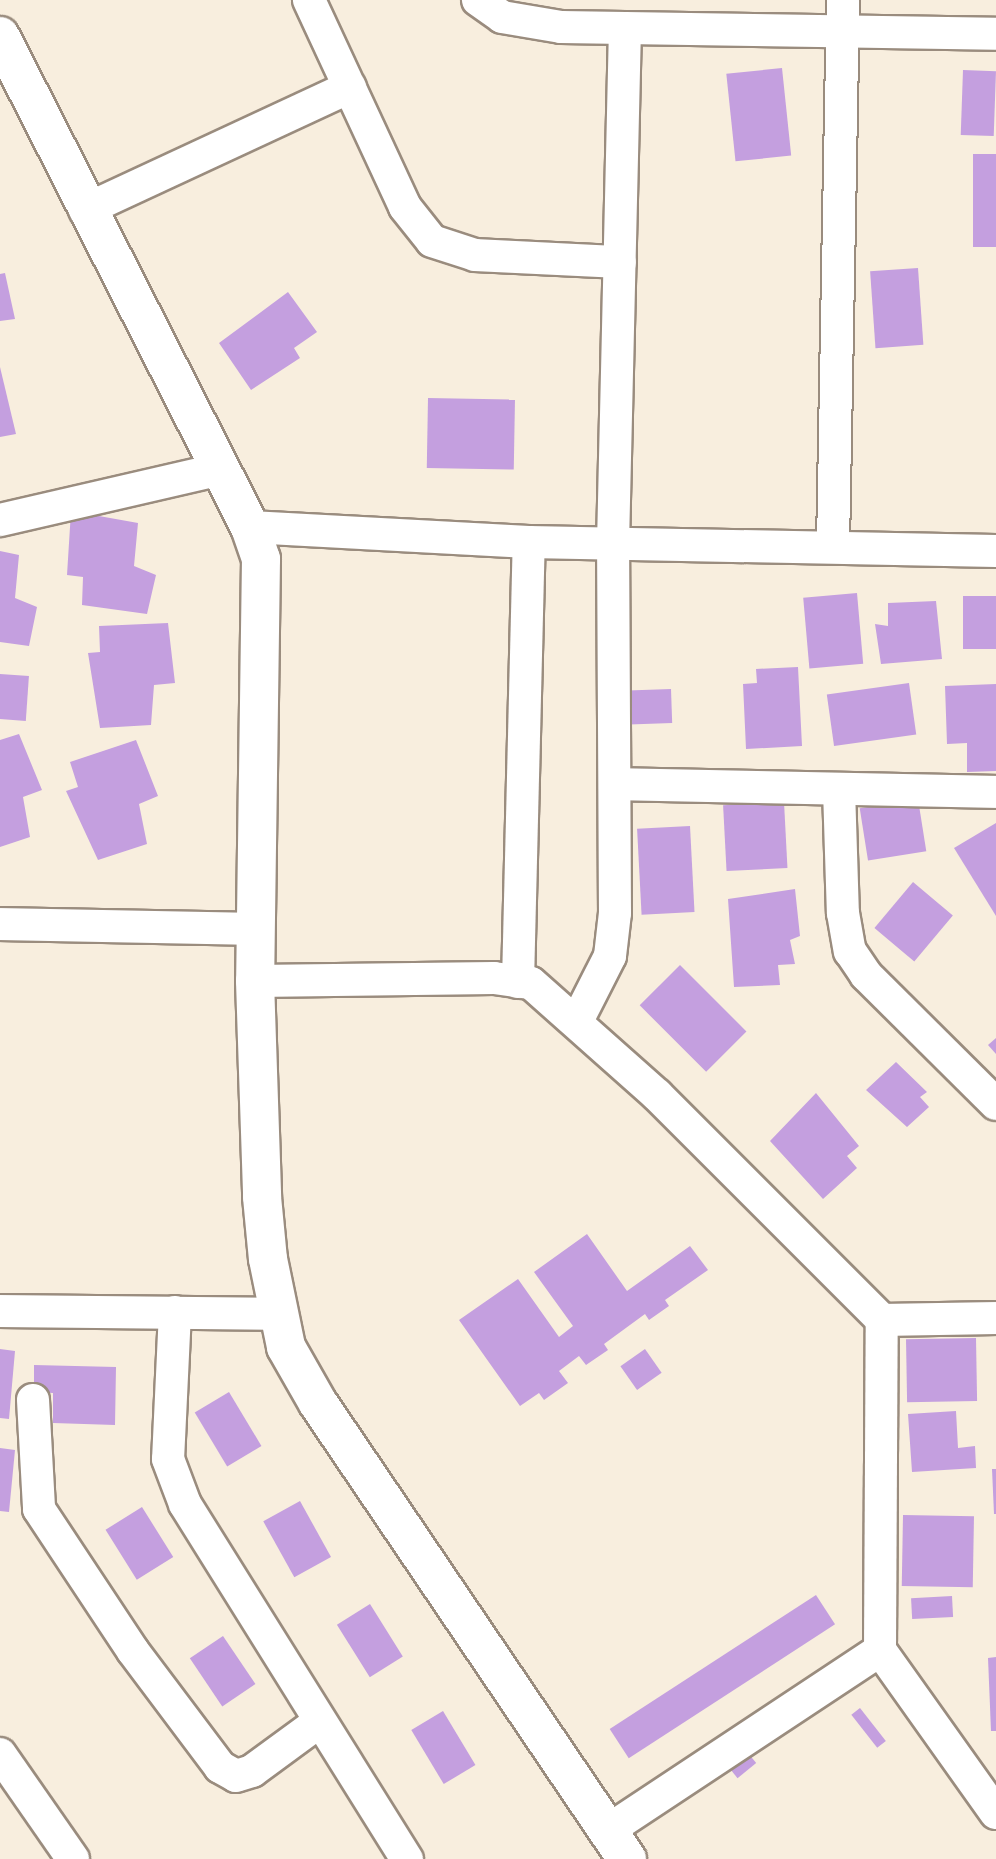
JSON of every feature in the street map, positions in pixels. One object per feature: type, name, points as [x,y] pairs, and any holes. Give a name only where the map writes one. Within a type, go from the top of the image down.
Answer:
[{"type":"street","points":[[309,0],[405,206],[432,241],[475,255],[620,262]]},
{"type":"street","points":[[478,0],[502,17],[562,27],[625,28],[844,15],[996,34]]},
{"type":"street","points":[[833,546],[844,15]]},
{"type":"street","points":[[577,1021],[610,956],[615,913],[613,544],[625,28]]},
{"type":"street","points":[[0,36],[85,209],[250,527],[261,559],[256,981],[262,1197],[278,1314],[286,1347],[318,1404],[615,1849],[880,1650]]},
{"type":"street","points":[[85,209],[350,88]]},
{"type":"street","points":[[0,520],[221,469]]},
{"type":"street","points":[[250,527],[529,542],[996,551]]},
{"type":"street","points":[[518,982],[529,542]]},
{"type":"street","points":[[615,784],[996,792]]},
{"type":"street","points":[[839,789],[843,913],[850,951],[866,975],[996,1104]]},
{"type":"street","points":[[0,924],[256,929]]},
{"type":"street","points":[[256,981],[530,983],[577,1021],[882,1320],[996,1318]]},
{"type":"street","points":[[0,1311],[278,1314]]},
{"type":"street","points":[[174,1312],[168,1459],[185,1504],[407,1859]]},
{"type":"street","points":[[882,1320],[880,1650],[996,1813]]},
{"type":"street","points":[[33,1400],[39,1509],[133,1651],[220,1767],[236,1776],[252,1771],[320,1721]]},
{"type":"street","points":[[0,1754],[73,1859]]},
{"type":"building","points":[[782,68],[791,156],[736,161],[726,74]]},
{"type":"building","points":[[963,70],[996,71],[994,136],[961,135]]},
{"type":"building","points":[[973,154],[996,154],[996,247],[973,247]]},
{"type":"building","points":[[918,268],[923,345],[875,348],[870,271]]},
{"type":"building","points":[[5,273],[15,319],[0,321],[0,274]]},
{"type":"building","points":[[288,292],[317,332],[294,348],[300,358],[251,390],[219,343]]},
{"type":"building","points":[[0,367],[16,434],[0,437]]},
{"type":"building","points":[[428,398],[515,400],[514,470],[427,468]]},
{"type":"building","points":[[71,511],[138,523],[134,566],[156,575],[147,614],[82,605],[83,577],[67,575]]},
{"type":"building","points":[[0,551],[19,555],[15,598],[37,607],[29,646],[0,642]]},
{"type":"building","points":[[857,593],[863,664],[809,668],[803,598]]},
{"type":"building","points":[[963,596],[996,596],[996,649],[963,649]]},
{"type":"building","points":[[936,601],[942,659],[881,664],[875,624],[888,626],[888,603]]},
{"type":"building","points":[[168,623],[175,683],[154,685],[151,725],[100,728],[88,653],[100,652],[99,626]]},
{"type":"building","points":[[798,667],[802,746],[746,749],[743,684],[757,683],[756,669]]},
{"type":"building","points":[[0,674],[29,676],[26,721],[0,719]]},
{"type":"building","points":[[909,683],[916,734],[834,746],[827,695]]},
{"type":"building","points":[[996,684],[996,771],[967,772],[967,743],[947,744],[945,686]]},
{"type":"building","points":[[671,689],[672,723],[629,724],[628,691]]},
{"type":"building","points":[[19,734],[42,790],[23,797],[30,837],[0,847],[0,740]]},
{"type":"building","points":[[136,740],[158,796],[139,804],[147,844],[98,860],[66,791],[78,787],[70,762]]},
{"type":"building","points":[[918,799],[926,851],[868,861],[860,808]]},
{"type":"building","points":[[784,802],[787,868],[727,871],[723,805]]},
{"type":"building","points":[[996,823],[996,916],[954,848]]},
{"type":"building","points":[[690,826],[695,912],[642,915],[637,829]]},
{"type":"building","points":[[913,882],[953,915],[914,961],[874,928]]},
{"type":"building","points":[[795,889],[800,936],[790,940],[795,964],[778,965],[780,985],[734,987],[728,899]]},
{"type":"building","points":[[680,965],[746,1031],[706,1072],[640,1005]]},
{"type":"building","points":[[996,1038],[996,1054],[988,1045]]},
{"type":"building","points":[[896,1062],[927,1092],[920,1097],[929,1107],[907,1127],[866,1090]]},
{"type":"building","points":[[816,1093],[859,1146],[847,1156],[857,1168],[823,1199],[770,1141]]},
{"type":"building","points":[[587,1234],[627,1291],[690,1246],[708,1270],[665,1300],[669,1306],[649,1320],[645,1314],[604,1344],[608,1350],[586,1365],[579,1356],[559,1371],[568,1383],[544,1400],[539,1393],[520,1406],[459,1320],[518,1279],[559,1337],[573,1326],[534,1272]]},
{"type":"building","points":[[976,1338],[977,1401],[907,1402],[906,1339]]},
{"type":"building","points":[[0,1349],[15,1351],[9,1419],[0,1418]]},
{"type":"building","points":[[645,1349],[662,1373],[637,1390],[620,1366]]},
{"type":"building","points":[[34,1365],[116,1367],[115,1425],[53,1423],[53,1393],[34,1392]]},
{"type":"building","points":[[229,1392],[261,1446],[227,1467],[195,1413]]},
{"type":"building","points":[[956,1411],[958,1448],[975,1446],[976,1468],[912,1472],[908,1414]]},
{"type":"building","points":[[0,1448],[15,1450],[9,1512],[0,1511]]},
{"type":"building","points":[[992,1469],[996,1469],[996,1514],[994,1514]]},
{"type":"building","points":[[300,1501],[331,1557],[294,1577],[263,1521]]},
{"type":"building","points":[[142,1507],[173,1557],[137,1580],[106,1530]]},
{"type":"building","points":[[903,1515],[974,1516],[973,1587],[902,1586]]},
{"type":"building","points":[[816,1595],[835,1624],[629,1758],[610,1729]]},
{"type":"building","points":[[952,1596],[953,1617],[912,1619],[911,1598]]},
{"type":"building","points":[[370,1604],[403,1657],[370,1677],[337,1625]]},
{"type":"building","points":[[223,1636],[255,1684],[222,1706],[190,1658]]},
{"type":"building","points":[[996,1657],[996,1731],[991,1731],[988,1658]]},
{"type":"building","points":[[860,1708],[886,1741],[877,1748],[851,1715]]},
{"type":"building","points":[[443,1711],[475,1765],[444,1784],[411,1730]]},
{"type":"building","points":[[748,1753],[756,1763],[738,1778],[729,1768]]}]
